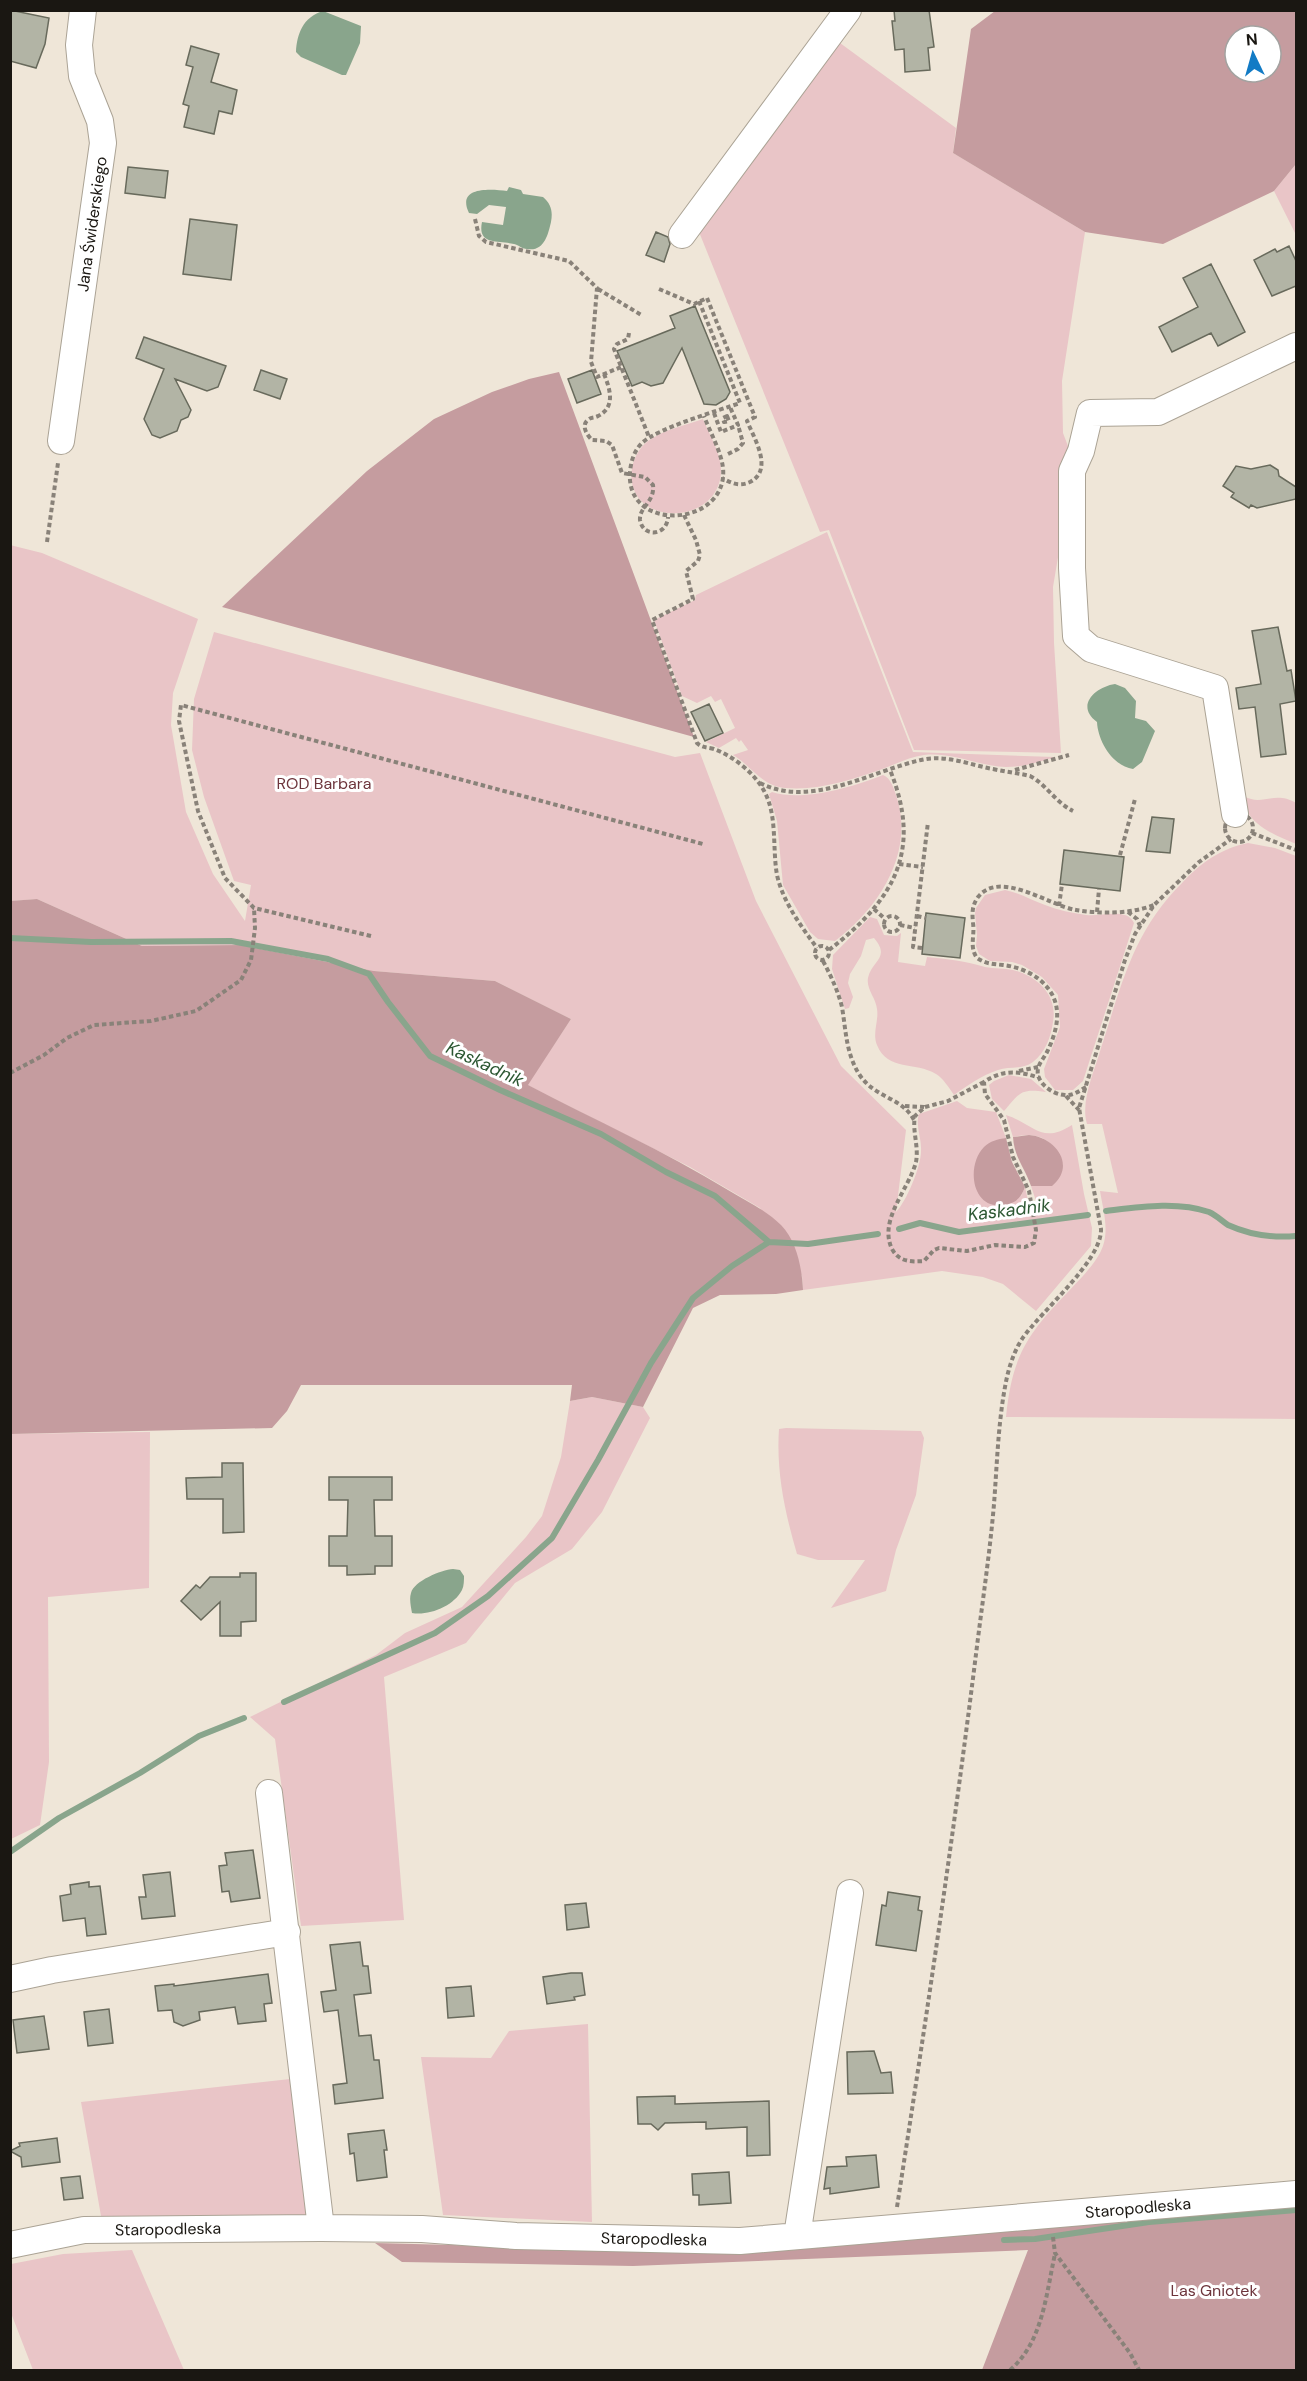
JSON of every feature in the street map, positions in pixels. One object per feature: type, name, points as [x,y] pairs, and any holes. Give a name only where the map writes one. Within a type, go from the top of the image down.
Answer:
[{"type":"street","name":"Jana Świderskiego","points":[[61,441],[103,143],[100,121],[82,76],[79,45],[83,10]]},
{"type":"street","points":[[682,235],[848,10]]},
{"type":"street","points":[[1235,814],[1215,688],[1091,649],[1076,636],[1072,568],[1072,471],[1081,451],[1090,413],[1158,412],[1296,346]]},
{"type":"street","points":[[269,1792],[321,2228]]},
{"type":"street","points":[[797,2236],[850,1893]]},
{"type":"street","points":[[10,1979],[287,1932]]},
{"type":"street","name":"Staropodleska","points":[[10,2245],[84,2230],[321,2228],[422,2229],[516,2236],[728,2241],[1296,2194]]},
{"type":"path","points":[[476,219],[479,236],[486,242],[569,261],[597,288],[643,316]]},
{"type":"path","points":[[597,288],[591,362],[597,377],[621,367]]},
{"type":"path","points":[[659,289],[694,304],[707,298],[755,417],[747,421],[761,459],[760,472],[750,482],[736,484],[722,477]]},
{"type":"path","points":[[699,301],[740,403],[714,412],[704,416],[649,438],[635,452],[630,474],[637,497],[657,514],[668,517],[697,511],[717,494],[722,477],[722,460],[704,416]]},
{"type":"path","points":[[629,333],[628,339],[617,344],[614,349],[649,438]]},
{"type":"path","points":[[604,374],[611,391],[610,402],[602,413],[589,419],[585,425],[585,432],[592,440],[606,441],[612,445],[620,470],[624,474],[645,477],[653,485],[653,495],[641,514],[640,521],[644,528],[651,532],[663,530],[668,523],[668,517]]},
{"type":"path","points":[[728,454],[738,449],[743,443],[730,407]]},
{"type":"path","points":[[722,409],[725,419]]},
{"type":"path","points":[[714,412],[721,432],[738,425]]},
{"type":"path","points":[[718,423],[734,416]]},
{"type":"path","points":[[47,542],[61,441]]},
{"type":"path","points":[[684,515],[700,552],[698,561],[686,571],[693,599],[652,620],[697,743],[700,746],[714,749],[739,763],[763,789],[771,813],[776,865],[782,889],[803,928],[817,948]]},
{"type":"path","points":[[371,936],[254,908],[225,878],[198,811],[179,721],[181,705],[703,844]]},
{"type":"path","points":[[1011,771],[1029,768],[1069,755]]},
{"type":"path","points":[[757,781],[779,791],[806,792],[850,782],[921,760],[940,759],[1030,776],[1038,780],[1061,805],[1073,811]]},
{"type":"path","points":[[823,961],[827,959],[829,950],[874,909],[888,891],[899,864],[904,838],[902,804],[890,770]]},
{"type":"path","points":[[1120,855],[1135,799]]},
{"type":"path","points":[[922,948],[913,947],[928,822]]},
{"type":"path","points":[[1252,833],[1296,850]]},
{"type":"path","points":[[894,2228],[938,1938],[991,1537],[1003,1397],[1008,1374],[1021,1340],[1095,1253],[1100,1242],[1101,1229],[1080,1112],[1125,960],[1140,926],[1154,905],[1199,862],[1231,839]]},
{"type":"path","points":[[899,864],[923,867]]},
{"type":"path","points":[[1059,906],[1062,884]]},
{"type":"path","points":[[1086,1087],[1076,1094],[1065,1095],[1049,1089],[1040,1078],[1038,1067],[1055,1029],[1057,1013],[1054,997],[1043,983],[1028,973],[1012,967],[988,964],[977,958],[972,944],[973,906],[981,894],[998,887],[1028,892],[1059,906],[1076,910],[1125,911],[1154,905]]},
{"type":"path","points":[[1097,912],[1099,889]]},
{"type":"path","points":[[10,1073],[67,1038],[94,1025],[152,1021],[195,1011],[241,980],[251,960],[255,927],[254,908]]},
{"type":"path","points":[[874,909],[885,919]]},
{"type":"path","points":[[1125,911],[1137,918],[1140,926]]},
{"type":"path","points":[[893,915],[898,918],[900,925],[895,932],[890,932],[885,930],[883,925],[885,919],[893,915]]},
{"type":"path","points":[[917,916],[926,918]]},
{"type":"path","points":[[900,925],[915,928]]},
{"type":"path","points":[[829,950],[821,945],[817,948],[815,956],[823,961],[839,996],[847,1047],[859,1074],[876,1092],[905,1106],[925,1107]]},
{"type":"path","points":[[914,1121],[918,1111],[925,1107],[948,1101],[998,1074],[1038,1067]]},
{"type":"path","points":[[1015,1071],[1040,1078]]},
{"type":"path","points":[[905,1106],[914,1121],[917,1143],[916,1160],[892,1213],[890,1243],[897,1256],[913,1262],[924,1261],[939,1248],[967,1251],[995,1245],[1025,1247],[1036,1239],[1029,1191],[1013,1157],[1004,1120],[985,1094],[984,1082]]},
{"type":"path","points":[[969,1090],[985,1094]]},
{"type":"path","points":[[1065,1095],[1080,1112]]},
{"type":"path","points":[[1010,2370],[1023,2359],[1040,2325],[1055,2253],[1051,2216]]},
{"type":"path","points":[[1055,2253],[1130,2353],[1139,2370]]},
{"type":"green space","points":[[995,11],[1296,11],[1296,164],[1274,191],[1163,244],[1085,232],[953,153],[971,29]]},
{"type":"green space","points":[[840,43],[956,128],[953,153],[1085,232],[1062,381],[1063,433],[1071,454],[1069,492],[1053,587],[1061,753],[914,750],[829,530],[820,532],[695,222]]},
{"type":"green space","points":[[1296,164],[1296,235],[1274,191]]},
{"type":"green space","points":[[559,372],[694,737],[222,607],[367,471],[434,419],[492,392],[529,379]]},
{"type":"green space","points":[[703,419],[717,450],[720,464],[717,489],[706,503],[690,511],[673,513],[656,510],[642,502],[633,488],[632,468],[640,450],[648,441],[661,434]]},
{"type":"green space","points":[[827,532],[913,752],[1055,757],[1025,765],[1006,767],[945,755],[924,755],[849,780],[811,788],[786,788],[770,784],[733,755],[748,750],[741,740],[739,742],[736,738],[719,748],[706,742],[735,728],[721,699],[715,702],[711,696],[697,703],[682,696],[654,620],[695,600],[696,595]]},
{"type":"green space","name":"ROD Barbara","points":[[10,545],[42,553],[198,619],[173,693],[171,725],[186,812],[213,874],[245,921],[251,885],[234,881],[204,797],[192,750],[194,699],[214,632],[675,757],[700,753],[756,901],[841,1066],[906,1130],[896,1212],[916,1175],[920,1158],[919,1114],[957,1101],[967,1108],[996,1112],[1006,1138],[990,1145],[981,1156],[976,1170],[976,1186],[1021,1196],[1025,1187],[1029,1205],[1037,1204],[1031,1186],[1047,1186],[1063,1165],[1060,1156],[1045,1139],[1031,1135],[1013,1137],[1006,1115],[1045,1133],[1061,1131],[1072,1125],[1092,1228],[1091,1246],[1036,1311],[1003,1284],[983,1277],[942,1271],[803,1290],[802,1276],[760,1208],[690,1167],[527,1085],[571,1019],[495,981],[374,971],[240,945],[142,946],[37,899],[11,901]]},
{"type":"green space","points":[[883,775],[893,788],[901,819],[901,839],[889,878],[866,913],[851,928],[835,941],[818,939],[810,932],[783,885],[777,821],[769,794],[772,792],[798,795],[828,792]]},
{"type":"green space","points":[[1244,796],[1257,800],[1281,798],[1296,803],[1296,844],[1268,831],[1256,822],[1246,809]]},
{"type":"green space","points":[[1248,843],[1275,848],[1296,856],[1296,1419],[1006,1417],[1012,1379],[1023,1349],[1041,1322],[1092,1265],[1103,1246],[1105,1225],[1100,1191],[1118,1193],[1102,1124],[1087,1124],[1085,1106],[1092,1076],[1131,959],[1152,920],[1190,875],[1220,853]]},
{"type":"green space","points":[[1005,890],[1060,910],[1086,915],[1126,915],[1134,923],[1083,1081],[1073,1090],[1055,1090],[1045,1077],[1044,1069],[1060,1027],[1058,995],[1042,977],[1022,965],[990,961],[979,954],[976,946],[976,908],[985,895]]},
{"type":"green space","points":[[37,899],[142,946],[240,945],[374,971],[495,981],[571,1019],[528,1085],[679,1162],[769,1215],[781,1225],[795,1247],[800,1264],[803,1290],[776,1294],[720,1295],[693,1308],[643,1407],[592,1397],[570,1401],[572,1385],[301,1385],[287,1411],[272,1428],[11,1434],[10,901]]},
{"type":"green space","points":[[870,917],[877,919],[884,935],[897,936],[901,933],[898,962],[925,966],[927,957],[949,959],[988,968],[1013,970],[1038,982],[1049,995],[1054,1012],[1051,1033],[1041,1054],[1029,1064],[1002,1069],[986,1075],[954,1095],[936,1074],[888,1059],[877,1045],[875,1032],[877,1009],[868,982],[870,972],[881,955],[879,945],[874,938],[866,940],[861,956],[850,974],[848,983],[853,997],[849,1008],[845,1009],[832,969],[833,955]]},
{"type":"green space","points":[[1009,1075],[1031,1079],[1046,1092],[1021,1093],[1004,1111],[992,1099],[989,1085]]},
{"type":"green space","points":[[1029,1135],[1047,1141],[1060,1153],[1063,1169],[1052,1186],[1031,1186],[1018,1157],[1013,1137]]},
{"type":"green space","points":[[1006,1138],[1012,1162],[1025,1187],[1020,1197],[1012,1203],[993,1205],[984,1201],[978,1194],[974,1175],[975,1164],[978,1155],[986,1145]]},
{"type":"green space","points":[[592,1397],[643,1407],[650,1418],[602,1512],[572,1549],[515,1583],[466,1643],[384,1677],[404,1920],[301,1926],[275,1739],[250,1717],[376,1655],[405,1633],[462,1607],[526,1537],[542,1516],[561,1457],[570,1401]]},
{"type":"green space","points":[[779,1429],[921,1431],[924,1438],[916,1495],[896,1550],[886,1591],[831,1608],[865,1560],[818,1560],[797,1554],[785,1508],[780,1477]]},
{"type":"green space","points":[[150,1432],[149,1588],[48,1597],[49,1762],[40,1825],[11,1839],[11,1434]]},
{"type":"green space","points":[[588,2024],[592,2222],[443,2215],[421,2057],[491,2058],[509,2031]]},
{"type":"green space","points":[[299,2078],[313,2219],[101,2216],[81,2102]]},
{"type":"green space","name":"Las Gniotek","points":[[1296,2203],[1296,2370],[982,2370],[1028,2250],[633,2266],[402,2262],[375,2243],[534,2247]]},
{"type":"green space","points":[[132,2250],[184,2370],[33,2370],[11,2313],[11,2264],[63,2254]]},
{"type":"shaded area","points":[[323,11],[361,26],[360,43],[346,75],[301,57],[296,52],[302,27],[310,17]]},
{"type":"shaded area","points":[[509,187],[521,190],[523,194],[543,197],[550,205],[552,218],[544,242],[538,248],[525,249],[514,244],[491,240],[483,235],[482,222],[503,225],[506,207],[489,205],[477,214],[469,213],[466,204],[471,194],[485,190],[507,191]]},
{"type":"shaded area","points":[[1115,684],[1125,688],[1136,701],[1135,718],[1146,721],[1155,731],[1142,762],[1133,769],[1119,763],[1108,752],[1100,737],[1097,722],[1088,710],[1090,698],[1095,693]]},
{"type":"shaded area","points":[[460,1570],[464,1576],[463,1588],[458,1596],[440,1609],[419,1614],[412,1613],[410,1598],[417,1584],[442,1571]]},
{"type":"building","points":[[10,10],[49,18],[45,44],[36,68],[10,61]]},
{"type":"building","points":[[894,10],[929,10],[934,47],[928,48],[930,70],[905,72],[904,49],[895,50],[892,21],[895,21]]},
{"type":"building","points":[[191,46],[219,54],[211,82],[237,90],[232,114],[219,111],[214,134],[184,127],[189,106],[183,104],[193,67],[186,65]]},
{"type":"building","points":[[128,167],[168,171],[165,198],[125,193]]},
{"type":"building","points":[[190,219],[237,225],[231,280],[183,274]]},
{"type":"building","points":[[656,232],[668,237],[670,244],[664,262],[646,255]]},
{"type":"building","points":[[1289,246],[1296,261],[1296,286],[1272,296],[1254,260],[1275,249],[1277,252]]},
{"type":"building","points":[[1211,264],[1245,332],[1218,346],[1211,333],[1172,352],[1159,327],[1198,307],[1183,278]]},
{"type":"building","points":[[695,306],[730,392],[726,399],[716,405],[704,404],[682,348],[663,383],[651,386],[642,382],[632,386],[617,351],[675,328],[670,316]]},
{"type":"building","points":[[144,337],[226,366],[218,387],[207,391],[175,379],[191,410],[188,417],[181,420],[177,431],[160,438],[152,435],[144,419],[164,369],[136,358]]},
{"type":"building","points":[[261,370],[287,379],[280,399],[254,390]]},
{"type":"building","points":[[592,370],[601,394],[577,403],[568,379]]},
{"type":"building","points":[[1270,465],[1278,470],[1279,476],[1296,487],[1296,499],[1257,508],[1251,505],[1249,508],[1231,497],[1234,493],[1223,486],[1236,466],[1251,469]]},
{"type":"building","points":[[1278,627],[1287,671],[1291,670],[1296,701],[1280,704],[1286,754],[1261,757],[1255,707],[1239,709],[1236,688],[1261,684],[1252,631]]},
{"type":"building","points":[[709,704],[723,733],[705,741],[691,712]]},
{"type":"building","points":[[1152,817],[1174,819],[1170,853],[1146,851]]},
{"type":"building","points":[[1064,850],[1124,857],[1120,891],[1060,884]]},
{"type":"building","points":[[926,913],[965,918],[960,958],[922,954]]},
{"type":"building","points":[[222,1463],[243,1463],[244,1532],[223,1533],[223,1499],[187,1499],[186,1478],[222,1477]]},
{"type":"building","points":[[329,1477],[392,1477],[392,1500],[374,1500],[375,1536],[392,1536],[392,1566],[375,1566],[375,1574],[347,1575],[347,1566],[329,1566],[329,1536],[347,1536],[348,1500],[329,1500]]},
{"type":"building","points":[[240,1573],[256,1573],[256,1621],[241,1622],[241,1636],[220,1636],[220,1602],[201,1620],[181,1601],[196,1585],[200,1588],[210,1577],[240,1577]]},
{"type":"building","points":[[253,1850],[260,1898],[231,1902],[229,1891],[222,1892],[219,1866],[227,1865],[225,1853]]},
{"type":"building","points":[[170,1872],[175,1916],[142,1919],[139,1897],[146,1897],[143,1875]]},
{"type":"building","points":[[89,1882],[89,1887],[100,1886],[106,1934],[87,1936],[85,1918],[63,1921],[60,1896],[71,1894],[70,1885]]},
{"type":"building","points":[[888,1892],[920,1897],[918,1910],[922,1911],[916,1951],[876,1945],[882,1905],[886,1906]]},
{"type":"building","points":[[586,1903],[589,1927],[567,1930],[565,1905]]},
{"type":"building","points":[[360,1942],[363,1966],[368,1966],[371,1993],[354,1995],[359,2036],[371,2035],[374,2060],[379,2060],[383,2098],[335,2104],[333,2085],[347,2083],[338,2010],[324,2012],[321,1992],[336,1990],[330,1945]]},
{"type":"building","points":[[582,1973],[585,1995],[574,1997],[575,2000],[547,2004],[543,1977]]},
{"type":"building","points":[[268,1974],[272,2003],[264,2004],[266,2021],[238,2024],[235,2007],[199,2012],[200,2020],[183,2026],[174,2022],[172,2010],[158,2011],[155,1986],[174,1984],[174,1986]]},
{"type":"building","points":[[471,1986],[474,2016],[448,2018],[446,1988]]},
{"type":"building","points":[[109,2009],[113,2043],[88,2046],[84,2012]]},
{"type":"building","points":[[44,2016],[49,2049],[17,2053],[13,2020]]},
{"type":"building","points":[[874,2051],[881,2073],[891,2072],[893,2093],[848,2094],[847,2052]]},
{"type":"building","points":[[675,2096],[675,2104],[769,2101],[770,2155],[747,2156],[747,2127],[706,2129],[706,2122],[665,2123],[658,2130],[651,2124],[638,2124],[637,2097]]},
{"type":"building","points":[[384,2130],[387,2177],[357,2181],[354,2153],[350,2154],[348,2134]]},
{"type":"building","points":[[57,2138],[60,2162],[22,2167],[21,2157],[10,2151],[20,2146],[19,2143]]},
{"type":"building","points":[[876,2155],[879,2187],[830,2194],[830,2188],[824,2189],[827,2167],[847,2166],[846,2157]]},
{"type":"building","points":[[729,2172],[731,2203],[699,2205],[699,2195],[693,2195],[692,2174]]},
{"type":"building","points":[[80,2176],[83,2198],[64,2200],[61,2178]]},
{"type":"waterway","name":"Kaskadnik","points":[[10,938],[91,942],[231,941],[328,959],[369,974],[430,1056],[500,1090],[601,1134],[666,1172],[715,1196],[769,1242],[808,1244],[878,1234]]},
{"type":"waterway","name":"Kaskadnik","points":[[1106,1211],[1158,1206],[1184,1207],[1209,1212],[1228,1225],[1245,1231],[1279,1237],[1296,1236]]},
{"type":"waterway","name":"Kaskadnik","points":[[899,1229],[920,1223],[959,1232],[1088,1215]]},
{"type":"waterway","points":[[284,1702],[435,1633],[488,1596],[552,1538],[651,1363],[693,1298],[732,1266],[769,1242]]},
{"type":"waterway","points":[[10,1852],[59,1818],[140,1773],[199,1736],[244,1718]]},
{"type":"waterway","points":[[1004,2240],[1035,2239],[1149,2222],[1296,2210]]}]
